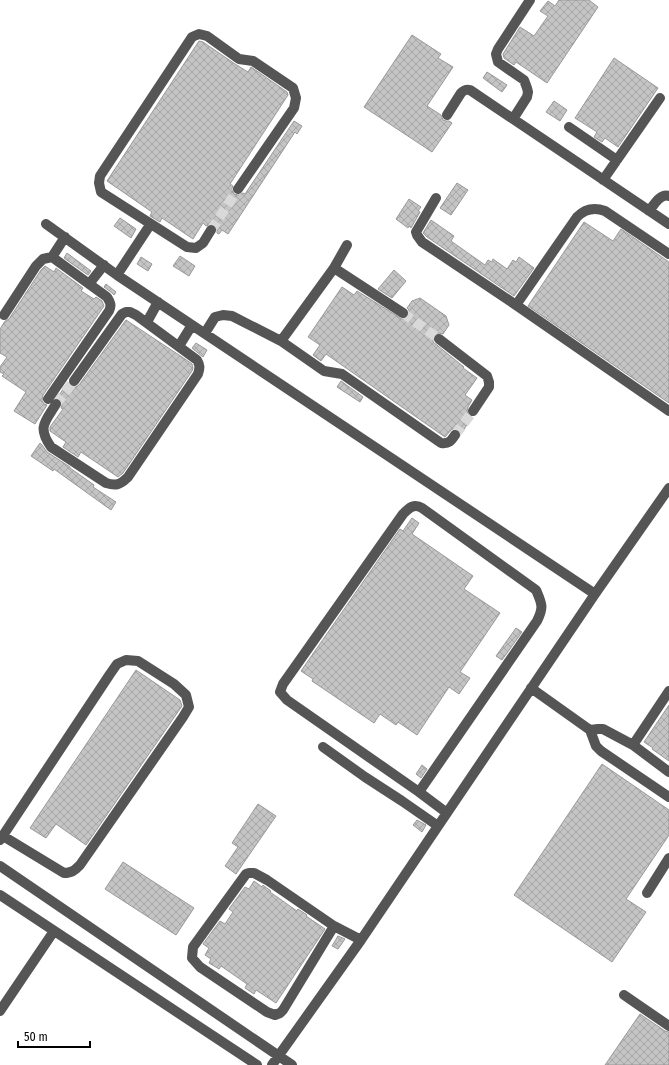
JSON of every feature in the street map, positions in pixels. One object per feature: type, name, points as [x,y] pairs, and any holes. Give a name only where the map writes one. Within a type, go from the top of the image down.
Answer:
[{"type":"street","points":[[513,119],[528,95],[528,88],[524,80],[498,62],[496,54],[530,0]]},
{"type":"street","points":[[211,230],[203,243],[196,248],[187,247],[150,225],[101,192],[99,183],[100,176],[192,38],[199,34],[207,36],[239,59],[253,61],[294,88],[296,98],[294,108],[238,189]]},
{"type":"street","points":[[447,115],[461,93],[464,90],[470,90],[669,224]]},
{"type":"street","points":[[603,180],[660,98]]},
{"type":"street","points":[[569,127],[617,160]]},
{"type":"street","points":[[649,211],[661,197],[666,195],[669,196]]},
{"type":"street","points":[[436,198],[416,232],[422,242],[669,411]]},
{"type":"street","points":[[516,305],[577,217],[586,210],[599,209],[605,211],[669,254]]},
{"type":"street","points":[[46,224],[117,275],[595,594]]},
{"type":"street","points":[[117,275],[150,225]]},
{"type":"street","points":[[4,315],[36,266],[43,259],[52,257],[65,238]]},
{"type":"street","points":[[281,341],[334,268],[347,245]]},
{"type":"street","points":[[52,257],[106,297],[110,302],[111,307],[52,402],[42,431],[51,447],[106,483],[118,485],[128,477],[198,374],[200,364],[197,360],[146,322],[136,315],[126,312],[122,314],[74,381]]},
{"type":"street","points":[[89,284],[104,265]]},
{"type":"street","points":[[334,268],[403,313]]},
{"type":"street","points":[[146,322],[158,302]]},
{"type":"street","points":[[205,333],[215,317],[222,315],[232,316],[281,341],[324,371],[342,374],[441,443],[447,444],[455,435]]},
{"type":"street","points":[[179,346],[192,324]]},
{"type":"street","points":[[439,338],[487,376],[489,387],[473,411]]},
{"type":"street","points":[[272,1065],[361,940],[595,594],[669,490]]},
{"type":"street","points":[[419,792],[537,621],[542,607],[536,590],[422,508],[415,505],[409,507],[403,514],[283,684],[280,692],[288,700],[447,813]]},
{"type":"street","points":[[126,660],[138,661],[174,684],[186,695],[189,707],[183,717],[80,865],[73,872],[64,872],[1,838],[117,664],[126,660]]},
{"type":"street","points":[[531,688],[590,730],[596,746],[601,751],[669,797]]},
{"type":"street","points":[[633,745],[669,691]]},
{"type":"street","points":[[590,730],[598,728],[603,729],[633,745],[669,772]]},
{"type":"street","points":[[323,746],[364,776],[438,826]]},
{"type":"street","points":[[647,893],[669,858]]},
{"type":"street","points":[[0,866],[292,1065]]},
{"type":"street","points":[[334,926],[283,1010],[275,1015],[268,1012],[200,967],[192,958],[193,947],[246,874],[249,873],[254,873],[267,880],[334,926],[361,940]]},
{"type":"street","points":[[0,895],[257,1065]]},
{"type":"street","points":[[0,1011],[54,931]]},
{"type":"street","points":[[624,995],[669,1026]]},
{"type":"building","points":[[559,0],[589,0],[598,7],[547,83],[516,62],[514,65],[504,58],[503,54],[520,27],[534,36],[548,16],[540,11],[548,1],[555,6]]},
{"type":"building","points":[[412,35],[441,54],[438,58],[453,67],[427,106],[441,115],[443,120],[452,123],[432,152],[364,107]]},
{"type":"building","points":[[199,41],[203,42],[248,72],[251,67],[287,92],[288,95],[230,184],[233,186],[232,189],[234,194],[245,194],[294,121],[302,126],[297,134],[295,132],[228,234],[222,230],[219,234],[217,233],[217,227],[214,224],[206,226],[203,223],[193,239],[162,218],[160,222],[150,216],[152,212],[107,181]]},
{"type":"building","points":[[614,58],[658,88],[618,147],[605,138],[602,142],[594,137],[597,132],[575,118]]},
{"type":"building","points":[[487,72],[507,85],[502,92],[483,78]]},
{"type":"building","points":[[554,101],[567,110],[560,121],[546,112]]},
{"type":"building","points":[[457,183],[468,190],[451,215],[440,208]]},
{"type":"building","points":[[409,199],[421,207],[418,211],[420,212],[411,228],[409,226],[408,228],[396,219]]},
{"type":"building","points":[[120,218],[136,229],[131,238],[114,226]]},
{"type":"building","points":[[431,220],[454,236],[451,241],[485,265],[488,260],[492,262],[493,259],[507,269],[513,260],[516,262],[519,257],[534,268],[514,296],[427,237],[423,233]]},
{"type":"building","points":[[584,222],[613,241],[621,229],[669,262],[669,403],[528,306]]},
{"type":"building","points":[[67,253],[91,271],[88,275],[64,258]]},
{"type":"building","points":[[180,256],[195,266],[189,276],[173,266]]},
{"type":"building","points":[[141,257],[152,264],[148,271],[137,264]]},
{"type":"building","points":[[45,266],[54,272],[56,268],[83,288],[81,291],[94,299],[96,297],[102,301],[104,306],[43,395],[42,401],[47,405],[35,424],[14,411],[26,392],[2,376],[4,374],[0,372],[0,367],[7,357],[0,353],[0,329],[5,321],[9,319]]},
{"type":"building","points":[[394,270],[406,281],[392,298],[378,289]]},
{"type":"building","points":[[106,284],[116,292],[114,295],[104,287]]},
{"type":"building","points":[[342,287],[354,295],[357,291],[402,319],[406,319],[409,316],[409,310],[407,308],[412,301],[420,298],[446,316],[449,325],[443,334],[439,333],[434,335],[433,342],[477,378],[465,395],[472,400],[467,411],[469,416],[472,417],[461,434],[459,430],[452,429],[445,437],[326,354],[321,361],[313,355],[320,345],[308,337]]},
{"type":"building","points":[[126,320],[192,364],[193,368],[123,473],[118,477],[81,452],[78,457],[63,447],[66,442],[50,431],[50,427],[63,409],[61,408],[62,401],[57,398],[68,382],[70,386],[73,387],[79,385]]},
{"type":"building","points":[[196,343],[207,350],[203,357],[192,348]]},
{"type":"building","points":[[341,381],[363,397],[360,402],[337,387]]},
{"type":"building","points":[[40,443],[47,452],[94,485],[93,487],[116,502],[111,510],[54,469],[53,471],[31,456]]},
{"type":"building","points":[[412,518],[419,523],[412,534],[473,576],[464,589],[500,613],[460,672],[470,678],[459,694],[449,687],[417,735],[398,722],[396,725],[380,714],[374,723],[312,681],[313,679],[301,671],[400,529],[403,531]]},
{"type":"building","points":[[516,628],[522,632],[502,660],[496,656]]},
{"type":"building","points":[[136,670],[180,700],[182,706],[86,845],[56,824],[46,838],[30,828]]},
{"type":"building","points":[[669,705],[669,761],[644,742]]},
{"type":"building","points":[[602,764],[669,810],[669,835],[626,899],[646,912],[612,962],[514,895]]},
{"type":"building","points":[[422,765],[427,769],[421,778],[416,774]]},
{"type":"building","points":[[258,804],[276,816],[236,874],[225,866],[238,847],[232,843]]},
{"type":"building","points":[[417,820],[426,825],[422,832],[413,825]]},
{"type":"building","points":[[123,862],[194,908],[176,935],[105,889]]},
{"type":"building","points":[[254,881],[262,887],[263,885],[271,891],[270,892],[297,911],[298,909],[307,915],[306,916],[325,929],[276,1003],[256,990],[254,994],[245,988],[247,984],[221,966],[219,969],[209,963],[211,959],[205,955],[209,948],[203,944],[220,921],[225,924],[233,912],[229,909],[245,887],[249,889]]},
{"type":"building","points":[[338,936],[345,939],[338,949],[332,946]]},
{"type":"building","points":[[640,1014],[665,1031],[669,1032],[669,1065],[605,1065]]},
{"type":"tunnel","points":[[211,230],[238,189]]},
{"type":"tunnel","points":[[403,313],[439,339]]},
{"type":"tunnel","points":[[56,404],[74,381]]},
{"type":"tunnel","points":[[455,435],[473,411]]}]
